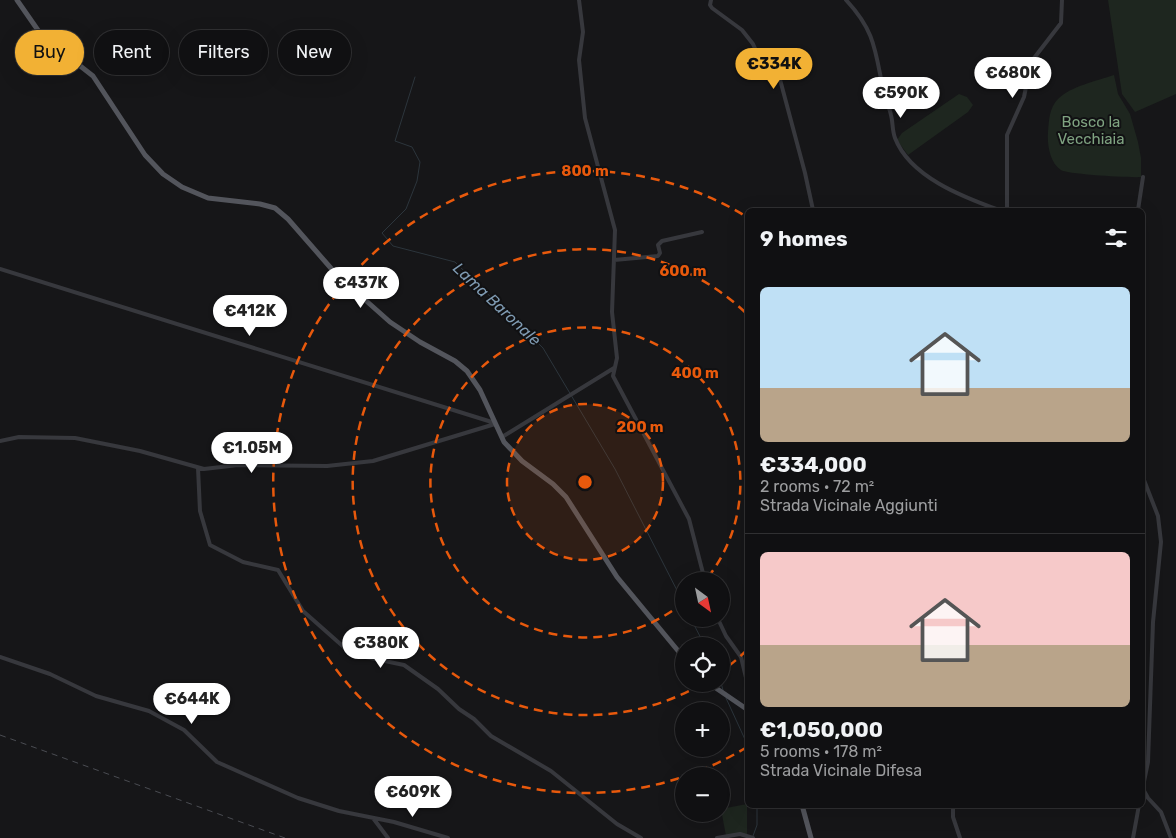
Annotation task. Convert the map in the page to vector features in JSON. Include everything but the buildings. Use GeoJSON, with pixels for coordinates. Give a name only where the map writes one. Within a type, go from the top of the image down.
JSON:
{"type":"FeatureCollection","features":[{"type":"Feature","properties":{"kind":"main road"},"geometry":{"type":"LineString","coordinates":[[17,0],[39,33],[93,76],[145,155],[160,172],[182,187],[208,198],[264,205],[278,210],[336,274],[390,322],[420,342],[455,361],[466,371],[477,384],[495,424],[513,453],[566,497],[617,577],[675,647]]}},
{"type":"Feature","properties":{"kind":"main road"},"geometry":{"type":"LineString","coordinates":[[721,692],[745,708]]}},
{"type":"Feature","properties":{"kind":"main road"},"geometry":{"type":"LineString","coordinates":[[803,808],[811,838]]}},
{"type":"Feature","properties":{"kind":"street"},"geometry":{"type":"LineString","coordinates":[[578,0],[583,28],[579,60],[588,133],[615,224],[612,312],[617,358],[614,368],[614,379],[689,519],[703,572]]}},
{"type":"Feature","properties":{"kind":"street"},"geometry":{"type":"LineString","coordinates":[[711,0],[710,5],[712,8],[742,30],[753,44],[757,53],[778,72],[805,173],[812,208]]}},
{"type":"Feature","properties":{"kind":"street"},"geometry":{"type":"LineString","coordinates":[[846,0],[870,31],[872,44],[878,58],[883,90],[894,135],[898,144],[912,162],[935,180],[971,199],[994,208]]}},
{"type":"Feature","properties":{"kind":"street"},"geometry":{"type":"LineString","coordinates":[[1007,208],[1008,134],[1024,98],[1031,62],[1061,23],[1062,0]]}},
{"type":"Feature","properties":{"kind":"street"},"geometry":{"type":"LineString","coordinates":[[1138,208],[1143,177]]}},
{"type":"Feature","properties":{"kind":"street"},"geometry":{"type":"LineString","coordinates":[[614,260],[659,256],[658,245],[662,241],[702,232]]}},
{"type":"Feature","properties":{"kind":"street"},"geometry":{"type":"LineString","coordinates":[[0,269],[495,424]]}},
{"type":"Feature","properties":{"kind":"street"},"geometry":{"type":"LineString","coordinates":[[502,437],[614,368]]}},
{"type":"Feature","properties":{"kind":"street"},"geometry":{"type":"LineString","coordinates":[[0,442],[20,436],[75,438],[208,469],[238,465],[327,466],[369,462],[495,424]]}},
{"type":"Feature","properties":{"kind":"street"},"geometry":{"type":"LineString","coordinates":[[198,468],[200,511],[210,545],[243,562],[278,570],[303,611],[346,650],[356,655],[404,665],[438,689],[491,736],[551,771],[617,824],[641,838]]}},
{"type":"Feature","properties":{"kind":"street"},"geometry":{"type":"LineString","coordinates":[[1145,483],[1158,516],[1161,542],[1153,622],[1148,762],[1145,779]]}},
{"type":"Feature","properties":{"kind":"street"},"geometry":{"type":"LineString","coordinates":[[722,628],[741,657],[745,674]]}},
{"type":"Feature","properties":{"kind":"street"},"geometry":{"type":"LineString","coordinates":[[0,657],[50,674],[96,696],[149,712],[184,730],[217,762],[298,798],[394,822],[448,838]]}},
{"type":"Feature","properties":{"kind":"street"},"geometry":{"type":"LineString","coordinates":[[1145,794],[1161,812],[1171,838]]}},
{"type":"Feature","properties":{"kind":"street"},"geometry":{"type":"LineString","coordinates":[[953,808],[953,817],[960,838]]}},
{"type":"Feature","properties":{"kind":"street"},"geometry":{"type":"LineString","coordinates":[[1133,838],[1138,808]]}},
{"type":"Feature","properties":{"kind":"street"},"geometry":{"type":"LineString","coordinates":[[373,818],[388,838]]}},
{"type":"Feature","properties":{"kind":"street"},"geometry":{"type":"LineString","coordinates":[[717,838],[740,834],[753,838]]}},
{"type":"Feature","properties":{"kind":"green space","name":"Bosco la Vecchiaia"},"geometry":{"type":"Polygon","coordinates":[[[1108,0],[1176,0],[1176,94],[1135,112],[1122,94],[1108,0]]]}},
{"type":"Feature","properties":{"kind":"green space","name":"Bosco la Vecchiaia"},"geometry":{"type":"Polygon","coordinates":[[[1114,75],[1118,94],[1130,114],[1138,142],[1141,158],[1141,177],[1086,174],[1061,170],[1054,163],[1048,142],[1049,119],[1053,106],[1063,94],[1084,84],[1114,75]]]}},
{"type":"Feature","properties":{"kind":"green space"},"geometry":{"type":"Polygon","coordinates":[[[959,94],[967,97],[973,105],[968,112],[908,155],[897,140],[902,133],[959,94]]]}},
{"type":"Feature","properties":{"kind":"green space"},"geometry":{"type":"Polygon","coordinates":[[[745,804],[745,808],[747,808],[747,836],[726,836],[723,822],[730,822],[730,807],[745,804]]]}},
{"type":"Feature","properties":{"kind":"waterway","name":"Lama Baronale"},"geometry":{"type":"LineString","coordinates":[[415,77],[395,141],[412,147],[420,162],[417,181],[406,209],[382,233],[393,246],[455,262],[543,348],[615,469],[675,586]]}},
{"type":"Feature","properties":{"kind":"waterway","name":"Lama Baronale"},"geometry":{"type":"LineString","coordinates":[[696,628],[700,637]]}},
{"type":"Feature","properties":{"kind":"waterway","name":"Lama Baronale"},"geometry":{"type":"LineString","coordinates":[[726,698],[745,739]]}},
{"type":"Feature","properties":{"kind":"waterway","name":"Lama Baronale"},"geometry":{"type":"LineString","coordinates":[[753,836],[757,825],[757,808]]}},
{"type":"Feature","properties":{"kind":"railway"},"geometry":{"type":"LineString","coordinates":[[0,735],[285,838]]}}]}
